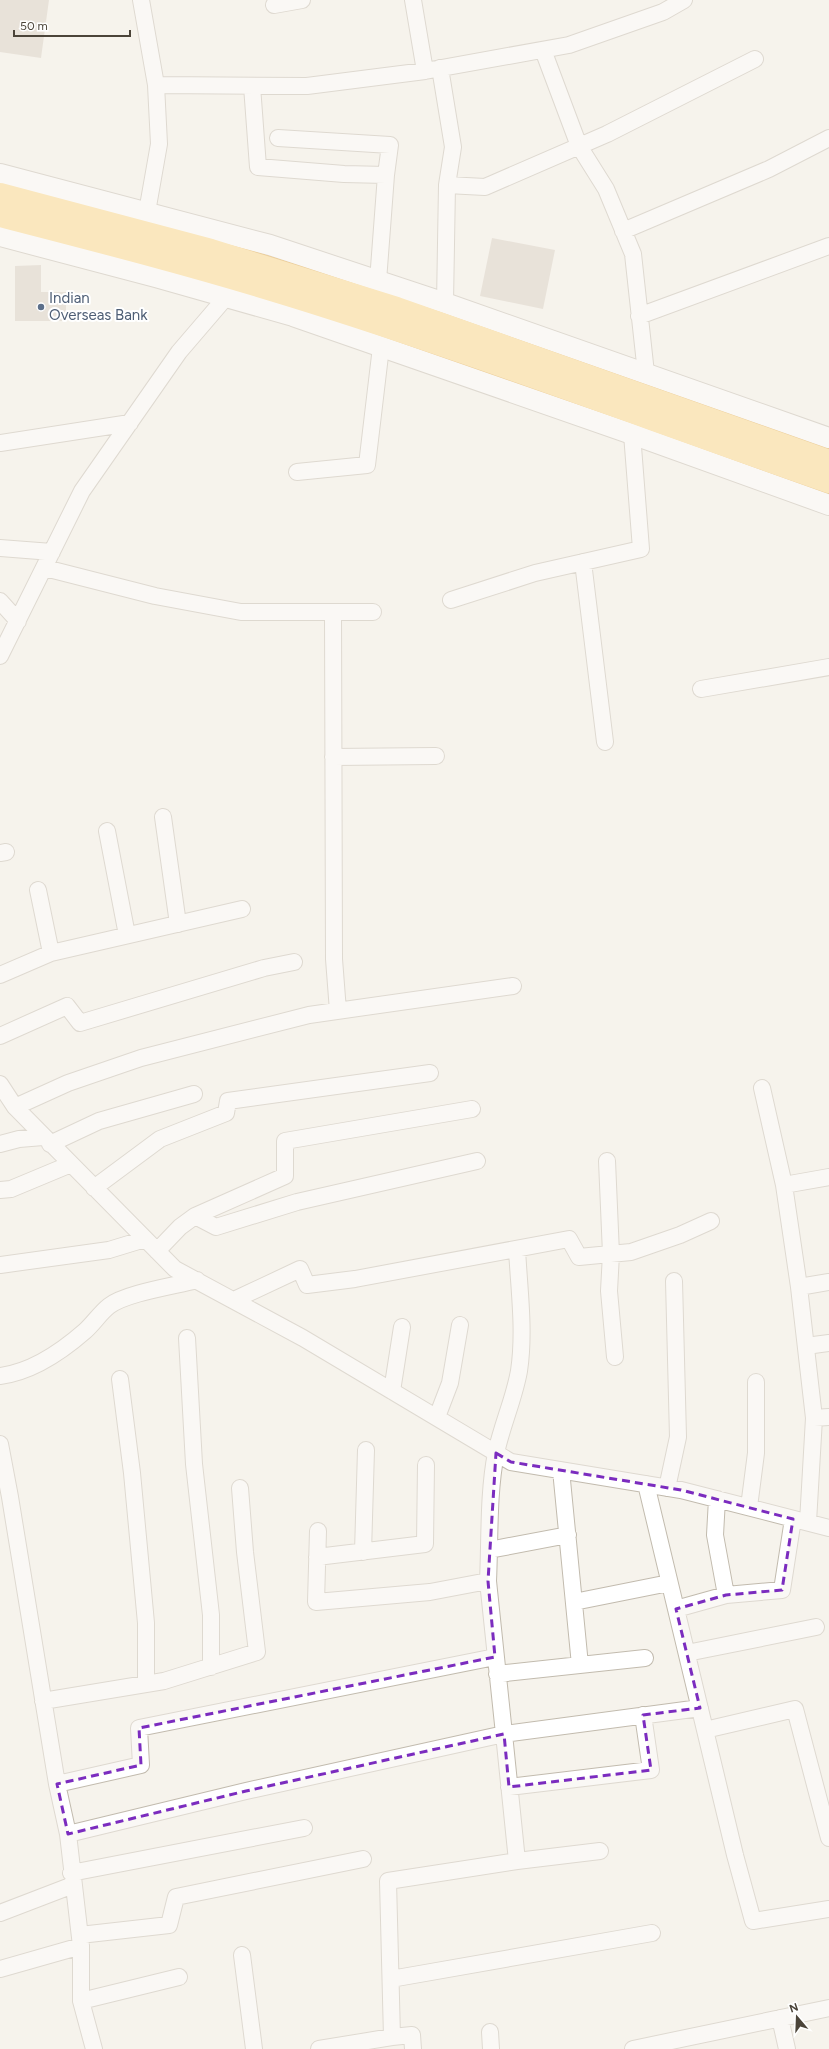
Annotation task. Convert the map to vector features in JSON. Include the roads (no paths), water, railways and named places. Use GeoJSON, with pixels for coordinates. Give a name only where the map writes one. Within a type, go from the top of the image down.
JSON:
{"type":"FeatureCollection","features":[{"type":"Feature","properties":{"kind":"highway"},"geometry":{"type":"LineString","coordinates":[[0,194],[211,250],[397,308],[829,461]]}},
{"type":"Feature","properties":{"kind":"highway"},"geometry":{"type":"LineString","coordinates":[[0,216],[194,267],[293,296],[453,350],[829,482]]}},
{"type":"Feature","properties":{"kind":"street"},"geometry":{"type":"LineString","coordinates":[[141,0],[156,85],[159,144],[147,212]]}},
{"type":"Feature","properties":{"kind":"street"},"geometry":{"type":"LineString","coordinates":[[274,5],[302,0]]}},
{"type":"Feature","properties":{"kind":"street"},"geometry":{"type":"LineString","coordinates":[[413,0],[453,147],[447,185],[445,303]]}},
{"type":"Feature","properties":{"kind":"street"},"geometry":{"type":"LineString","coordinates":[[156,85],[307,86],[432,70],[569,45],[663,12],[684,0]]}},
{"type":"Feature","properties":{"kind":"street"},"geometry":{"type":"LineString","coordinates":[[543,50],[579,146],[606,189],[633,254],[646,373]]}},
{"type":"Feature","properties":{"kind":"street"},"geometry":{"type":"LineString","coordinates":[[447,185],[485,186],[607,134],[755,59]]}},
{"type":"Feature","properties":{"kind":"street"},"geometry":{"type":"LineString","coordinates":[[252,86],[258,167],[344,174],[386,175]]}},
{"type":"Feature","properties":{"kind":"street"},"geometry":{"type":"LineString","coordinates":[[278,138],[390,145],[386,175],[378,281]]}},
{"type":"Feature","properties":{"kind":"street"},"geometry":{"type":"LineString","coordinates":[[623,231],[769,169],[829,138]]}},
{"type":"Feature","properties":{"kind":"street"},"geometry":{"type":"LineString","coordinates":[[0,174],[270,245],[445,303],[829,438]]}},
{"type":"Feature","properties":{"kind":"street"},"geometry":{"type":"LineString","coordinates":[[0,236],[227,296],[293,316],[632,434],[829,505]]}},
{"type":"Feature","properties":{"kind":"street"},"geometry":{"type":"LineString","coordinates":[[639,316],[829,246]]}},
{"type":"Feature","properties":{"kind":"street"},"geometry":{"type":"LineString","coordinates":[[0,656],[82,491],[179,352],[227,296]]}},
{"type":"Feature","properties":{"kind":"street"},"geometry":{"type":"LineString","coordinates":[[297,472],[367,465],[381,347]]}},
{"type":"Feature","properties":{"kind":"street"},"geometry":{"type":"LineString","coordinates":[[0,443],[130,423]]}},
{"type":"Feature","properties":{"kind":"street"},"geometry":{"type":"LineString","coordinates":[[451,600],[535,573],[641,549],[632,434]]}},
{"type":"Feature","properties":{"kind":"street"},"geometry":{"type":"LineString","coordinates":[[0,548],[52,552]]}},
{"type":"Feature","properties":{"kind":"street"},"geometry":{"type":"LineString","coordinates":[[583,562],[605,742]]}},
{"type":"Feature","properties":{"kind":"street"},"geometry":{"type":"LineString","coordinates":[[44,568],[155,596],[241,612],[373,612]]}},
{"type":"Feature","properties":{"kind":"street"},"geometry":{"type":"LineString","coordinates":[[0,601],[18,621]]}},
{"type":"Feature","properties":{"kind":"street"},"geometry":{"type":"LineString","coordinates":[[333,612],[334,959],[338,1011]]}},
{"type":"Feature","properties":{"kind":"street"},"geometry":{"type":"LineString","coordinates":[[701,689],[829,667]]}},
{"type":"Feature","properties":{"kind":"street"},"geometry":{"type":"LineString","coordinates":[[333,757],[436,756]]}},
{"type":"Feature","properties":{"kind":"street"},"geometry":{"type":"LineString","coordinates":[[163,817],[178,924]]}},
{"type":"Feature","properties":{"kind":"street"},"geometry":{"type":"LineString","coordinates":[[107,831],[127,935]]}},
{"type":"Feature","properties":{"kind":"street"},"geometry":{"type":"LineString","coordinates":[[38,890],[50,953]]}},
{"type":"Feature","properties":{"kind":"street"},"geometry":{"type":"LineString","coordinates":[[0,975],[50,953],[242,909]]}},
{"type":"Feature","properties":{"kind":"street"},"geometry":{"type":"LineString","coordinates":[[0,1036],[66,1006],[80,1023],[264,968],[294,962]]}},
{"type":"Feature","properties":{"kind":"street"},"geometry":{"type":"LineString","coordinates":[[14,1107],[68,1083],[141,1058],[309,1014],[513,986]]}},
{"type":"Feature","properties":{"kind":"street"},"geometry":{"type":"LineString","coordinates":[[94,1188],[160,1139],[226,1113],[228,1102],[430,1073]]}},
{"type":"Feature","properties":{"kind":"street"},"geometry":{"type":"LineString","coordinates":[[0,1084],[14,1107],[175,1269],[303,1338],[511,1462],[667,1488],[717,1499],[829,1528]]}},
{"type":"Feature","properties":{"kind":"street"},"geometry":{"type":"LineString","coordinates":[[676,1609],[726,1595],[782,1590],[800,1521],[822,1417],[806,1346],[784,1185],[762,1088]]}},
{"type":"Feature","properties":{"kind":"street"},"geometry":{"type":"LineString","coordinates":[[0,1144],[19,1139],[47,1140],[99,1121],[194,1094]]}},
{"type":"Feature","properties":{"kind":"street"},"geometry":{"type":"LineString","coordinates":[[157,1250],[180,1227],[195,1216],[285,1176],[285,1140],[472,1109]]}},
{"type":"Feature","properties":{"kind":"street"},"geometry":{"type":"LineString","coordinates":[[195,1216],[216,1227],[297,1202],[477,1161]]}},
{"type":"Feature","properties":{"kind":"street"},"geometry":{"type":"LineString","coordinates":[[607,1161],[611,1254],[609,1291],[616,1357]]}},
{"type":"Feature","properties":{"kind":"street"},"geometry":{"type":"LineString","coordinates":[[0,1190],[11,1189],[71,1164]]}},
{"type":"Feature","properties":{"kind":"street"},"geometry":{"type":"LineString","coordinates":[[784,1185],[829,1177]]}},
{"type":"Feature","properties":{"kind":"street"},"geometry":{"type":"LineString","coordinates":[[234,1300],[300,1268],[306,1284],[355,1279],[569,1239],[579,1257],[631,1252],[680,1235],[711,1221]]}},
{"type":"Feature","properties":{"kind":"street"},"geometry":{"type":"LineString","coordinates":[[0,1265],[109,1250],[145,1239]]}},
{"type":"Feature","properties":{"kind":"street"},"geometry":{"type":"LineString","coordinates":[[516,1861],[488,1581],[491,1495],[496,1453],[508,1417],[519,1370],[522,1328],[517,1249]]}},
{"type":"Feature","properties":{"kind":"street"},"geometry":{"type":"LineString","coordinates":[[0,1376],[12,1375],[39,1365],[85,1331],[109,1306],[133,1296],[197,1280]]}},
{"type":"Feature","properties":{"kind":"street"},"geometry":{"type":"LineString","coordinates":[[667,1488],[678,1438],[674,1281]]}},
{"type":"Feature","properties":{"kind":"street"},"geometry":{"type":"LineString","coordinates":[[799,1287],[829,1282]]}},
{"type":"Feature","properties":{"kind":"street"},"geometry":{"type":"LineString","coordinates":[[437,1417],[450,1383],[460,1325]]}},
{"type":"Feature","properties":{"kind":"street"},"geometry":{"type":"LineString","coordinates":[[392,1391],[402,1328]]}},
{"type":"Feature","properties":{"kind":"street"},"geometry":{"type":"LineString","coordinates":[[187,1338],[194,1464],[211,1615],[211,1667]]}},
{"type":"Feature","properties":{"kind":"street"},"geometry":{"type":"LineString","coordinates":[[806,1346],[829,1343]]}},
{"type":"Feature","properties":{"kind":"street"},"geometry":{"type":"LineString","coordinates":[[120,1379],[132,1473],[146,1623],[146,1684]]}},
{"type":"Feature","properties":{"kind":"street"},"geometry":{"type":"LineString","coordinates":[[749,1507],[756,1453],[756,1382]]}},
{"type":"Feature","properties":{"kind":"street"},"geometry":{"type":"LineString","coordinates":[[0,1444],[57,1784],[68,1834],[72,1879],[81,1940],[81,2001],[94,2049]]}},
{"type":"Feature","properties":{"kind":"street"},"geometry":{"type":"LineString","coordinates":[[363,1552],[366,1450]]}},
{"type":"Feature","properties":{"kind":"street"},"geometry":{"type":"LineString","coordinates":[[317,1558],[425,1544],[426,1465]]}},
{"type":"Feature","properties":{"kind":"street"},"geometry":{"type":"LineString","coordinates":[[561,1470],[580,1665]]}},
{"type":"Feature","properties":{"kind":"street"},"geometry":{"type":"LineString","coordinates":[[646,1484],[753,1921],[829,1909]]}},
{"type":"Feature","properties":{"kind":"street"},"geometry":{"type":"LineString","coordinates":[[43,1700],[164,1682],[257,1652],[244,1552],[240,1488]]}},
{"type":"Feature","properties":{"kind":"street"},"geometry":{"type":"LineString","coordinates":[[717,1499],[715,1535],[726,1595]]}},
{"type":"Feature","properties":{"kind":"street"},"geometry":{"type":"LineString","coordinates":[[318,1531],[316,1602],[430,1592],[488,1581]]}},
{"type":"Feature","properties":{"kind":"street"},"geometry":{"type":"LineString","coordinates":[[489,1550],[568,1535]]}},
{"type":"Feature","properties":{"kind":"street"},"geometry":{"type":"LineString","coordinates":[[574,1602],[669,1582]]}},
{"type":"Feature","properties":{"kind":"street"},"geometry":{"type":"LineString","coordinates":[[687,1654],[816,1627]]}},
{"type":"Feature","properties":{"kind":"street"},"geometry":{"type":"LineString","coordinates":[[57,1784],[141,1765],[140,1728],[495,1657]]}},
{"type":"Feature","properties":{"kind":"street"},"geometry":{"type":"LineString","coordinates":[[497,1674],[645,1658]]}},
{"type":"Feature","properties":{"kind":"street"},"geometry":{"type":"LineString","coordinates":[[68,1834],[246,1791],[504,1734],[700,1708]]}},
{"type":"Feature","properties":{"kind":"street"},"geometry":{"type":"LineString","coordinates":[[705,1730],[795,1709],[829,1838]]}},
{"type":"Feature","properties":{"kind":"street"},"geometry":{"type":"LineString","coordinates":[[509,1786],[651,1770],[643,1715]]}},
{"type":"Feature","properties":{"kind":"street"},"geometry":{"type":"LineString","coordinates":[[0,1913],[72,1879],[304,1828]]}},
{"type":"Feature","properties":{"kind":"street"},"geometry":{"type":"LineString","coordinates":[[392,2036],[388,1881],[516,1861],[600,1851]]}},
{"type":"Feature","properties":{"kind":"street"},"geometry":{"type":"LineString","coordinates":[[1,1965],[81,1940],[169,1924],[176,1897],[363,1859]]}},
{"type":"Feature","properties":{"kind":"street"},"geometry":{"type":"LineString","coordinates":[[391,1979],[652,1933]]}},
{"type":"Feature","properties":{"kind":"street"},"geometry":{"type":"LineString","coordinates":[[242,1955],[254,2049]]}},
{"type":"Feature","properties":{"kind":"street"},"geometry":{"type":"LineString","coordinates":[[81,2001],[179,1977]]}},
{"type":"Feature","properties":{"kind":"street"},"geometry":{"type":"LineString","coordinates":[[633,2049],[829,2008]]}},
{"type":"Feature","properties":{"kind":"street"},"geometry":{"type":"LineString","coordinates":[[780,2018],[787,2049]]}},
{"type":"Feature","properties":{"kind":"street"},"geometry":{"type":"LineString","coordinates":[[490,2032],[490,2049]]}},
{"type":"Feature","properties":{"kind":"street"},"geometry":{"type":"LineString","coordinates":[[319,2049],[392,2036],[412,2036],[413,2049]]}},
{"type":"Feature","properties":{"kind":"place","name":"Indian Overseas Bank"},"geometry":{"type":"Point","coordinates":[41,307]}}]}
